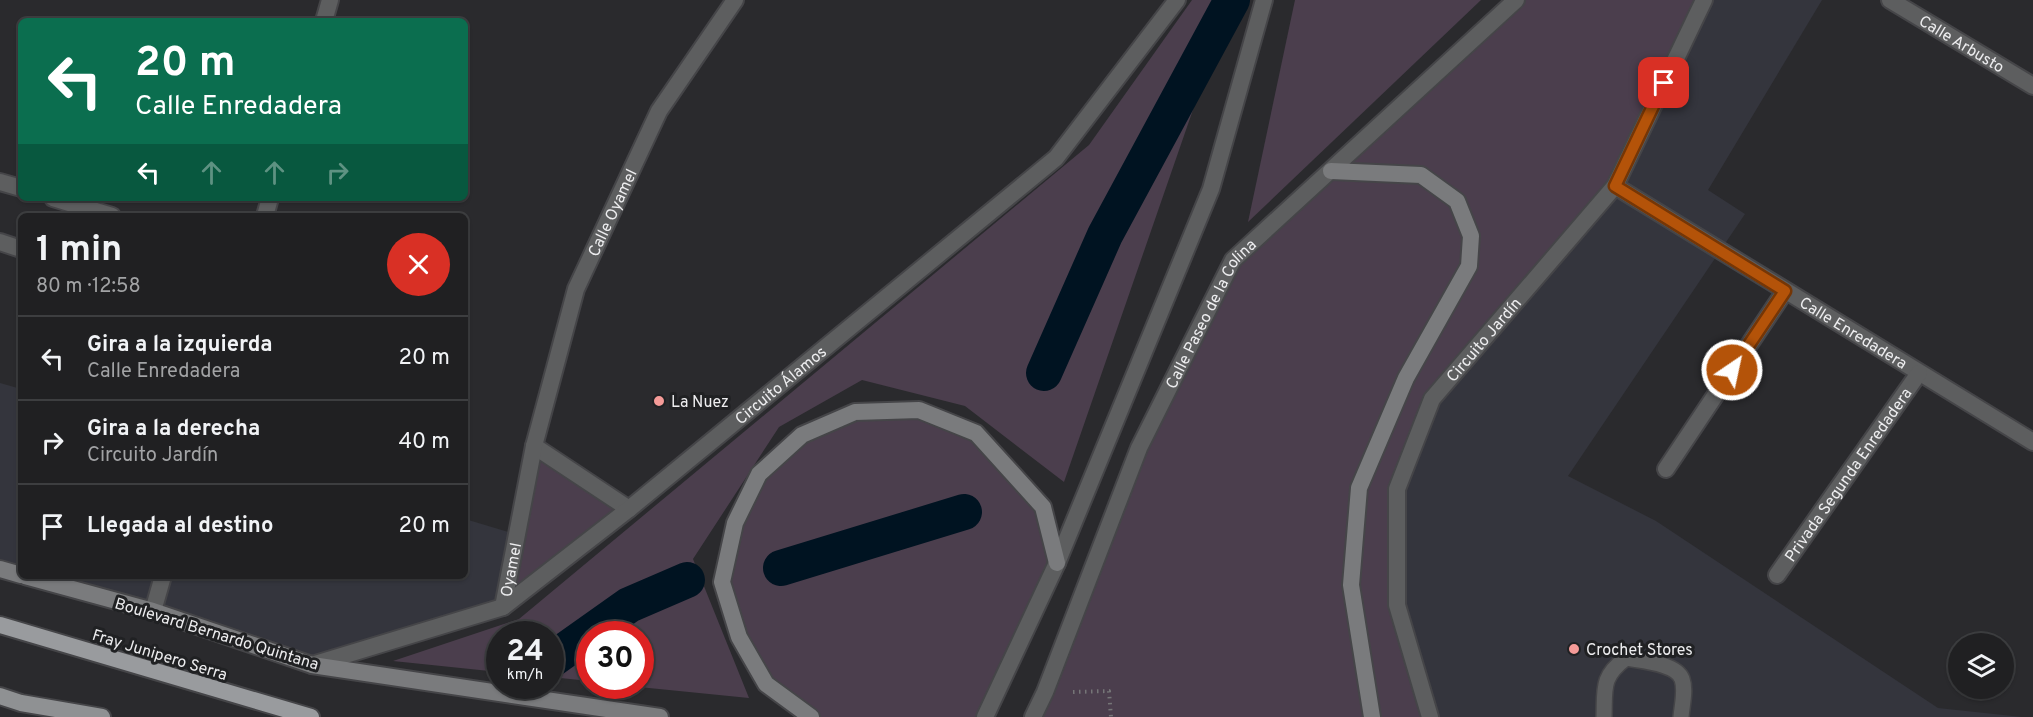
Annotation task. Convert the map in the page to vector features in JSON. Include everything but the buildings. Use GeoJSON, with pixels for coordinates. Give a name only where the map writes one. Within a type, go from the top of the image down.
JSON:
{"type":"FeatureCollection","features":[{"type":"Feature","properties":{"kind":"highway","name":"Fray Junipero Serra"},"geometry":{"type":"LineString","coordinates":[[0,625],[310,717]]}},
{"type":"Feature","properties":{"kind":"main road"},"geometry":{"type":"LineString","coordinates":[[1331,171],[1420,175],[1457,201],[1472,236],[1469,266],[1406,378],[1359,488],[1351,585],[1372,717]]}},
{"type":"Feature","properties":{"kind":"main road"},"geometry":{"type":"LineString","coordinates":[[811,717],[766,684],[739,637],[722,582],[735,523],[759,474],[802,435],[855,412],[919,410],[976,433],[1043,507],[1057,562]]}},
{"type":"Feature","properties":{"kind":"main road","name":"Boulevard Bernardo Quintana"},"geometry":{"type":"LineString","coordinates":[[0,569],[18,574]]}},
{"type":"Feature","properties":{"kind":"main road","name":"Boulevard Bernardo Quintana"},"geometry":{"type":"LineString","coordinates":[[37,579],[153,611],[312,665],[660,717]]}},
{"type":"Feature","properties":{"kind":"main road"},"geometry":{"type":"LineString","coordinates":[[0,696],[21,703],[102,717]]}},
{"type":"Feature","properties":{"kind":"street"},"geometry":{"type":"LineString","coordinates":[[325,18],[330,0]]}},
{"type":"Feature","properties":{"kind":"street","name":"Calle Oyamel"},"geometry":{"type":"LineString","coordinates":[[518,535],[534,446],[576,289],[659,111],[735,0]]}},
{"type":"Feature","properties":{"kind":"street","name":"Circuito Álamos"},"geometry":{"type":"LineString","coordinates":[[312,665],[503,607],[629,509],[1056,158],[1177,0]]}},
{"type":"Feature","properties":{"kind":"street"},"geometry":{"type":"LineString","coordinates":[[985,717],[1057,562],[1210,189],[1264,0]]}},
{"type":"Feature","properties":{"kind":"street","name":"Calle Paseo de la Colina"},"geometry":{"type":"LineString","coordinates":[[1033,717],[1045,692],[1139,448],[1233,260],[1516,0]]}},
{"type":"Feature","properties":{"kind":"street","name":"Circuito Jardín"},"geometry":{"type":"LineString","coordinates":[[1430,717],[1397,605],[1397,489],[1432,399],[1615,186],[1704,0]]}},
{"type":"Feature","properties":{"kind":"street","name":"Calle Arbusto"},"geometry":{"type":"LineString","coordinates":[[1890,0],[2033,86]]}},
{"type":"Feature","properties":{"kind":"street"},"geometry":{"type":"LineString","coordinates":[[0,182],[18,187]]}},
{"type":"Feature","properties":{"kind":"street","name":"Calle Enredadera"},"geometry":{"type":"LineString","coordinates":[[1615,186],[2033,442]]}},
{"type":"Feature","properties":{"kind":"street"},"geometry":{"type":"LineString","coordinates":[[63,201],[102,213]]}},
{"type":"Feature","properties":{"kind":"street"},"geometry":{"type":"LineString","coordinates":[[0,242],[18,248]]}},
{"type":"Feature","properties":{"kind":"street"},"geometry":{"type":"LineString","coordinates":[[1666,469],[1785,291]]}},
{"type":"Feature","properties":{"kind":"street","name":"Privada Segunda Enredadera"},"geometry":{"type":"LineString","coordinates":[[1777,575],[1919,373]]}},
{"type":"Feature","properties":{"kind":"street"},"geometry":{"type":"LineString","coordinates":[[534,446],[629,509]]}},
{"type":"Feature","properties":{"kind":"street","name":"Oyamel"},"geometry":{"type":"LineString","coordinates":[[503,607],[518,535]]}},
{"type":"Feature","properties":{"kind":"street"},"geometry":{"type":"LineString","coordinates":[[153,611],[162,579]]}},
{"type":"Feature","properties":{"kind":"lane"},"geometry":{"type":"LineString","coordinates":[[1604,717],[1606,679],[1614,667],[1626,658],[1672,668],[1682,677],[1684,688],[1682,717]]}},
{"type":"Feature","properties":{"kind":"path"},"geometry":{"type":"LineString","coordinates":[[1045,692],[1109,691],[1111,717]]}},
{"type":"Feature","properties":{"kind":"shaded area"},"geometry":{"type":"Polygon","coordinates":[[[1192,0],[1231,0],[1064,482],[965,406],[862,380],[779,427],[693,559],[749,698],[654,688],[654,621],[576,621],[576,680],[564,678],[564,621],[513,621],[519,619],[1089,145],[1192,0]]]}},
{"type":"Feature","properties":{"kind":"shaded area"},"geometry":{"type":"Polygon","coordinates":[[[1295,0],[1481,0],[1248,222],[1295,0]]]}},
{"type":"Feature","properties":{"kind":"shaded area"},"geometry":{"type":"Polygon","coordinates":[[[1516,0],[1704,0],[1615,186],[1432,398],[1397,489],[1397,605],[1430,717],[1033,717],[1139,448],[1233,260],[1516,0]]]}},
{"type":"Feature","properties":{"kind":"shaded area"},"geometry":{"type":"Polygon","coordinates":[[[1704,0],[1822,0],[1708,190],[1745,214],[1568,476],[1656,521],[1938,708],[2022,717],[1430,717],[1397,605],[1397,489],[1432,399],[1704,0]]]}},
{"type":"Feature","properties":{"kind":"shaded area"},"geometry":{"type":"Polygon","coordinates":[[[0,383],[18,388],[18,574],[0,569],[0,383]]]}},
{"type":"Feature","properties":{"kind":"shaded area"},"geometry":{"type":"Polygon","coordinates":[[[919,410],[976,433],[1043,507],[1057,563],[985,717],[811,717],[766,684],[722,582],[759,474],[802,435],[855,412],[919,410]]]}},
{"type":"Feature","properties":{"kind":"shaded area"},"geometry":{"type":"Polygon","coordinates":[[[534,446],[629,509],[503,607],[534,446]]]}},
{"type":"Feature","properties":{"kind":"shaded area"},"geometry":{"type":"Polygon","coordinates":[[[468,520],[518,535],[503,607],[312,665],[35,579],[468,579],[468,520]]]}},
{"type":"Feature","properties":{"kind":"shaded area"},"geometry":{"type":"Polygon","coordinates":[[[486,630],[486,671],[393,661],[486,630]]]}},
{"type":"Feature","properties":{"kind":"waterway"},"geometry":{"type":"LineString","coordinates":[[1044,373],[1105,235],[1232,0]]}},
{"type":"Feature","properties":{"kind":"waterway"},"geometry":{"type":"LineString","coordinates":[[781,568],[964,512]]}},
{"type":"Feature","properties":{"kind":"waterway"},"geometry":{"type":"LineString","coordinates":[[564,651],[629,605],[687,580]]}},
{"type":"Feature","properties":{"kind":"place","name":"La Nuez"},"geometry":{"type":"Point","coordinates":[659,401]}},
{"type":"Feature","properties":{"kind":"place","name":"Crochet Stores"},"geometry":{"type":"Point","coordinates":[1574,649]}},
{"type":"Feature","properties":{"kind":"route"},"geometry":{"type":"LineString","coordinates":[[1664,83],[1615,186],[1785,291],[1732,370]]}}]}
